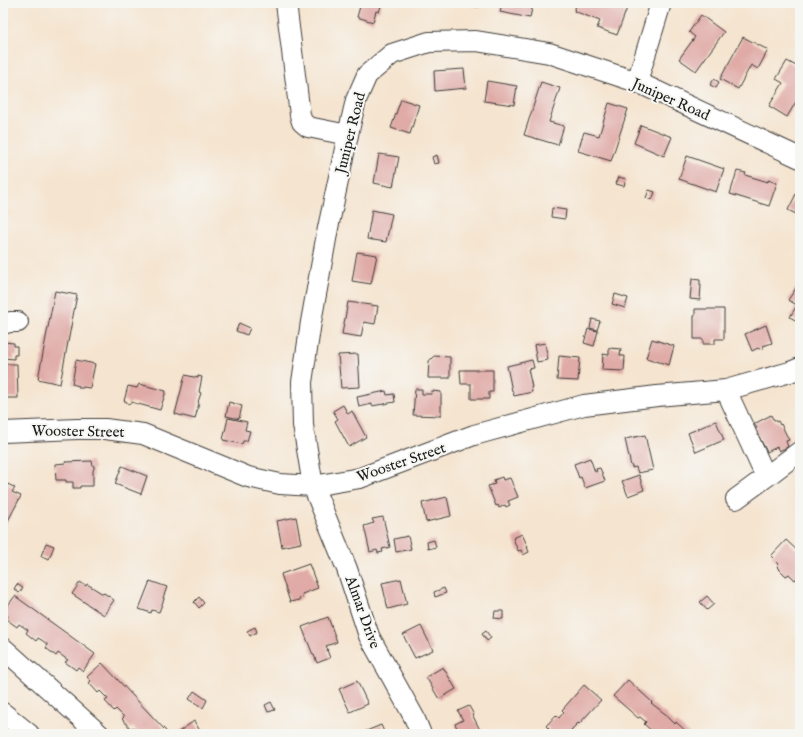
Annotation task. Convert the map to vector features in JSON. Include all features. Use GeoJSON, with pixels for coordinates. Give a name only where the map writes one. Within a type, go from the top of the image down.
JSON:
{"type":"FeatureCollection","features":[{"type":"Feature","properties":{"kind":"street"},"geometry":{"type":"LineString","coordinates":[[286,3],[302,122],[308,127],[348,136]]}},
{"type":"Feature","properties":{"kind":"street"},"geometry":{"type":"LineString","coordinates":[[637,82],[661,3]]}},
{"type":"Feature","properties":{"kind":"street","name":"Juniper Road"},"geometry":{"type":"LineString","coordinates":[[313,486],[303,425],[302,382],[328,228],[356,100],[368,75],[392,54],[429,42],[476,41],[549,52],[637,82],[800,158]]}},
{"type":"Feature","properties":{"kind":"street","name":"Wooster Street"},"geometry":{"type":"LineString","coordinates":[[3,432],[104,429],[143,434],[248,477],[280,484],[313,486],[360,478],[474,435],[584,405],[726,390],[800,368]]}},
{"type":"Feature","properties":{"kind":"street"},"geometry":{"type":"LineString","coordinates":[[726,390],[766,477]]}},
{"type":"Feature","properties":{"kind":"street"},"geometry":{"type":"LineString","coordinates":[[736,499],[799,452]]}},
{"type":"Feature","properties":{"kind":"street","name":"Almar Drive"},"geometry":{"type":"LineString","coordinates":[[313,486],[348,569],[370,636],[414,717],[421,734]]}},
{"type":"Feature","properties":{"kind":"street"},"geometry":{"type":"LineString","coordinates":[[3,648],[99,734]]}},
{"type":"Feature","properties":{"kind":"street"},"geometry":{"type":"LineString","coordinates":[[3,714],[29,734]]}},
{"type":"Feature","properties":{"kind":"building"},"geometry":{"type":"Polygon","coordinates":[[[361,3],[382,3],[379,12],[376,11],[373,22],[357,17],[361,3]]]}},
{"type":"Feature","properties":{"kind":"building"},"geometry":{"type":"Polygon","coordinates":[[[462,3],[480,3],[479,7],[462,3]]]}},
{"type":"Feature","properties":{"kind":"building"},"geometry":{"type":"Polygon","coordinates":[[[502,3],[533,3],[530,18],[500,12],[502,3]]]}},
{"type":"Feature","properties":{"kind":"building"},"geometry":{"type":"Polygon","coordinates":[[[577,3],[613,3],[627,8],[617,35],[597,28],[600,21],[574,11],[577,3]]]}},
{"type":"Feature","properties":{"kind":"building"},"geometry":{"type":"Polygon","coordinates":[[[701,15],[724,32],[696,71],[679,59],[695,37],[689,32],[701,15]]]}},
{"type":"Feature","properties":{"kind":"building"},"geometry":{"type":"Polygon","coordinates":[[[743,37],[768,50],[758,69],[751,65],[738,89],[720,79],[743,37]]]}},
{"type":"Feature","properties":{"kind":"building"},"geometry":{"type":"Polygon","coordinates":[[[787,61],[800,68],[800,95],[787,117],[769,106],[783,83],[776,79],[787,61]]]}},
{"type":"Feature","properties":{"kind":"building"},"geometry":{"type":"Polygon","coordinates":[[[464,69],[466,88],[435,91],[434,71],[464,69]]]}},
{"type":"Feature","properties":{"kind":"building"},"geometry":{"type":"Polygon","coordinates":[[[714,79],[719,82],[716,88],[710,85],[714,79]]]}},
{"type":"Feature","properties":{"kind":"building"},"geometry":{"type":"Polygon","coordinates":[[[487,81],[517,86],[514,105],[484,101],[487,81]]]}},
{"type":"Feature","properties":{"kind":"building"},"geometry":{"type":"Polygon","coordinates":[[[541,82],[560,88],[549,122],[564,126],[558,145],[524,135],[541,82]]]}},
{"type":"Feature","properties":{"kind":"building"},"geometry":{"type":"Polygon","coordinates":[[[401,99],[419,105],[410,134],[391,128],[401,99]]]}},
{"type":"Feature","properties":{"kind":"building"},"geometry":{"type":"Polygon","coordinates":[[[609,103],[628,109],[611,161],[578,151],[584,132],[599,136],[609,103]]]}},
{"type":"Feature","properties":{"kind":"building"},"geometry":{"type":"Polygon","coordinates":[[[641,125],[672,137],[664,156],[634,143],[641,125]]]}},
{"type":"Feature","properties":{"kind":"building"},"geometry":{"type":"Polygon","coordinates":[[[379,154],[399,157],[393,187],[374,183],[379,154]]]}},
{"type":"Feature","properties":{"kind":"building"},"geometry":{"type":"Polygon","coordinates":[[[437,155],[439,163],[434,164],[432,157],[437,155]]]}},
{"type":"Feature","properties":{"kind":"building"},"geometry":{"type":"Polygon","coordinates":[[[687,156],[724,169],[716,192],[679,179],[687,156]]]}},
{"type":"Feature","properties":{"kind":"building"},"geometry":{"type":"Polygon","coordinates":[[[737,171],[768,182],[768,180],[777,183],[769,206],[730,194],[737,171]]]}},
{"type":"Feature","properties":{"kind":"building"},"geometry":{"type":"Polygon","coordinates":[[[619,177],[626,179],[624,186],[616,184],[619,177]]]}},
{"type":"Feature","properties":{"kind":"building"},"geometry":{"type":"Polygon","coordinates":[[[649,190],[655,192],[652,200],[646,198],[649,190]]]}},
{"type":"Feature","properties":{"kind":"building"},"geometry":{"type":"Polygon","coordinates":[[[796,194],[800,196],[800,216],[788,210],[796,194]]]}},
{"type":"Feature","properties":{"kind":"building"},"geometry":{"type":"Polygon","coordinates":[[[552,208],[566,210],[565,219],[551,217],[552,208]]]}},
{"type":"Feature","properties":{"kind":"building"},"geometry":{"type":"Polygon","coordinates":[[[372,210],[392,214],[386,242],[367,239],[372,210]]]}},
{"type":"Feature","properties":{"kind":"building"},"geometry":{"type":"Polygon","coordinates":[[[357,252],[377,255],[371,284],[352,281],[357,252]]]}},
{"type":"Feature","properties":{"kind":"building"},"geometry":{"type":"Polygon","coordinates":[[[692,279],[700,280],[700,300],[690,299],[692,279]]]}},
{"type":"Feature","properties":{"kind":"building"},"geometry":{"type":"Polygon","coordinates":[[[800,282],[800,323],[790,317],[797,305],[788,300],[800,282]]]}},
{"type":"Feature","properties":{"kind":"building"},"geometry":{"type":"Polygon","coordinates":[[[55,291],[77,295],[60,384],[38,379],[55,291]]]}},
{"type":"Feature","properties":{"kind":"building"},"geometry":{"type":"Polygon","coordinates":[[[615,294],[628,298],[625,308],[612,304],[615,294]]]}},
{"type":"Feature","properties":{"kind":"building"},"geometry":{"type":"Polygon","coordinates":[[[348,302],[378,306],[375,324],[364,322],[361,337],[342,334],[348,302]]]}},
{"type":"Feature","properties":{"kind":"building"},"geometry":{"type":"Polygon","coordinates":[[[695,309],[724,309],[724,339],[715,339],[715,344],[703,344],[703,339],[694,339],[695,309]]]}},
{"type":"Feature","properties":{"kind":"building"},"geometry":{"type":"Polygon","coordinates":[[[592,319],[600,321],[597,330],[590,328],[592,319]]]}},
{"type":"Feature","properties":{"kind":"building"},"geometry":{"type":"Polygon","coordinates":[[[239,323],[250,328],[247,335],[236,331],[239,323]]]}},
{"type":"Feature","properties":{"kind":"building"},"geometry":{"type":"Polygon","coordinates":[[[766,325],[772,343],[763,346],[763,348],[758,348],[752,351],[745,334],[766,325]]]}},
{"type":"Feature","properties":{"kind":"building"},"geometry":{"type":"Polygon","coordinates":[[[588,329],[598,331],[594,346],[584,343],[588,329]]]}},
{"type":"Feature","properties":{"kind":"building"},"geometry":{"type":"Polygon","coordinates":[[[652,339],[674,346],[669,365],[646,358],[652,339]]]}},
{"type":"Feature","properties":{"kind":"building"},"geometry":{"type":"Polygon","coordinates":[[[3,342],[14,343],[14,346],[17,346],[17,355],[14,355],[14,359],[3,358],[3,342]]]}},
{"type":"Feature","properties":{"kind":"building"},"geometry":{"type":"Polygon","coordinates":[[[545,343],[548,360],[537,362],[534,345],[545,343]]]}},
{"type":"Feature","properties":{"kind":"building"},"geometry":{"type":"Polygon","coordinates":[[[609,348],[621,349],[620,356],[625,356],[624,371],[602,370],[603,354],[609,355],[609,348]]]}},
{"type":"Feature","properties":{"kind":"building"},"geometry":{"type":"Polygon","coordinates":[[[358,354],[360,387],[341,388],[338,355],[358,354]]]}},
{"type":"Feature","properties":{"kind":"building"},"geometry":{"type":"Polygon","coordinates":[[[434,356],[450,357],[450,378],[428,378],[429,361],[434,356]]]}},
{"type":"Feature","properties":{"kind":"building"},"geometry":{"type":"Polygon","coordinates":[[[559,356],[580,358],[578,381],[557,380],[559,356]]]}},
{"type":"Feature","properties":{"kind":"building"},"geometry":{"type":"Polygon","coordinates":[[[76,360],[95,364],[90,388],[79,388],[79,386],[72,384],[76,360]]]}},
{"type":"Feature","properties":{"kind":"building"},"geometry":{"type":"Polygon","coordinates":[[[532,360],[534,368],[528,369],[532,392],[514,396],[507,366],[532,360]]]}},
{"type":"Feature","properties":{"kind":"building"},"geometry":{"type":"Polygon","coordinates":[[[3,364],[17,364],[18,398],[3,398],[3,364]]]}},
{"type":"Feature","properties":{"kind":"building"},"geometry":{"type":"Polygon","coordinates":[[[460,370],[493,370],[493,392],[489,392],[489,399],[471,399],[471,384],[461,384],[460,370]]]}},
{"type":"Feature","properties":{"kind":"building"},"geometry":{"type":"Polygon","coordinates":[[[185,375],[198,378],[198,376],[202,377],[199,392],[201,393],[195,419],[175,414],[185,375]]]}},
{"type":"Feature","properties":{"kind":"building"},"geometry":{"type":"Polygon","coordinates":[[[139,384],[166,391],[160,410],[131,402],[130,404],[124,401],[128,386],[137,388],[139,384]]]}},
{"type":"Feature","properties":{"kind":"building"},"geometry":{"type":"Polygon","coordinates":[[[415,389],[422,389],[422,394],[431,394],[432,391],[441,392],[441,416],[413,415],[415,389]]]}},
{"type":"Feature","properties":{"kind":"building"},"geometry":{"type":"Polygon","coordinates":[[[386,391],[387,395],[394,394],[395,402],[359,407],[357,397],[386,391]]]}},
{"type":"Feature","properties":{"kind":"building"},"geometry":{"type":"Polygon","coordinates":[[[229,402],[242,406],[239,419],[226,416],[229,402]]]}},
{"type":"Feature","properties":{"kind":"building"},"geometry":{"type":"Polygon","coordinates":[[[343,405],[348,414],[352,411],[366,437],[349,447],[335,421],[338,419],[333,411],[343,405]]]}},
{"type":"Feature","properties":{"kind":"building"},"geometry":{"type":"Polygon","coordinates":[[[771,415],[776,422],[778,421],[780,425],[781,424],[789,440],[786,441],[788,447],[779,451],[777,447],[767,452],[754,424],[771,415]]]}},
{"type":"Feature","properties":{"kind":"building"},"geometry":{"type":"Polygon","coordinates":[[[228,418],[247,422],[245,430],[250,431],[247,441],[243,441],[242,444],[223,440],[228,418]]]}},
{"type":"Feature","properties":{"kind":"building"},"geometry":{"type":"Polygon","coordinates":[[[716,421],[724,440],[696,452],[688,433],[716,421]]]}},
{"type":"Feature","properties":{"kind":"building"},"geometry":{"type":"Polygon","coordinates":[[[645,435],[653,470],[638,473],[636,467],[632,468],[631,466],[625,439],[645,435]]]}},
{"type":"Feature","properties":{"kind":"building"},"geometry":{"type":"Polygon","coordinates":[[[590,458],[595,472],[597,471],[596,469],[600,468],[605,481],[585,488],[581,477],[579,478],[574,464],[590,458]]]}},
{"type":"Feature","properties":{"kind":"building"},"geometry":{"type":"Polygon","coordinates":[[[92,461],[94,466],[93,486],[80,486],[80,488],[73,488],[73,482],[56,480],[55,464],[92,461]]]}},
{"type":"Feature","properties":{"kind":"building"},"geometry":{"type":"Polygon","coordinates":[[[122,466],[147,476],[141,494],[115,484],[122,466]]]}},
{"type":"Feature","properties":{"kind":"building"},"geometry":{"type":"Polygon","coordinates":[[[639,475],[644,490],[628,496],[622,481],[639,475]]]}},
{"type":"Feature","properties":{"kind":"building"},"geometry":{"type":"Polygon","coordinates":[[[502,477],[503,480],[510,478],[518,497],[508,501],[510,505],[506,507],[505,505],[499,508],[498,505],[496,506],[488,486],[495,484],[494,480],[502,477]]]}},
{"type":"Feature","properties":{"kind":"building"},"geometry":{"type":"Polygon","coordinates":[[[8,484],[15,488],[12,492],[21,496],[3,530],[3,491],[8,484]]]}},
{"type":"Feature","properties":{"kind":"building"},"geometry":{"type":"Polygon","coordinates":[[[447,497],[451,516],[426,522],[422,503],[447,497]]]}},
{"type":"Feature","properties":{"kind":"building"},"geometry":{"type":"Polygon","coordinates":[[[296,517],[301,543],[282,547],[277,521],[296,517]]]}},
{"type":"Feature","properties":{"kind":"building"},"geometry":{"type":"Polygon","coordinates":[[[383,517],[390,547],[382,549],[383,552],[378,553],[377,550],[370,552],[364,526],[374,523],[372,519],[383,517]]]}},
{"type":"Feature","properties":{"kind":"building"},"geometry":{"type":"Polygon","coordinates":[[[522,534],[529,552],[523,555],[521,550],[518,551],[513,538],[522,534]]]}},
{"type":"Feature","properties":{"kind":"building"},"geometry":{"type":"Polygon","coordinates":[[[408,536],[411,549],[396,552],[394,539],[408,536]]]}},
{"type":"Feature","properties":{"kind":"building"},"geometry":{"type":"Polygon","coordinates":[[[434,540],[436,547],[428,549],[427,542],[434,540]]]}},
{"type":"Feature","properties":{"kind":"building"},"geometry":{"type":"Polygon","coordinates":[[[786,540],[800,553],[800,575],[795,580],[789,574],[786,576],[777,567],[779,564],[771,556],[786,540]]]}},
{"type":"Feature","properties":{"kind":"building"},"geometry":{"type":"Polygon","coordinates":[[[46,543],[54,546],[49,559],[41,556],[46,543]]]}},
{"type":"Feature","properties":{"kind":"building"},"geometry":{"type":"Polygon","coordinates":[[[309,564],[318,588],[302,594],[303,597],[299,600],[290,602],[281,574],[309,564]]]}},
{"type":"Feature","properties":{"kind":"building"},"geometry":{"type":"Polygon","coordinates":[[[401,579],[407,604],[388,609],[382,583],[401,579]]]}},
{"type":"Feature","properties":{"kind":"building"},"geometry":{"type":"Polygon","coordinates":[[[150,581],[167,587],[159,612],[152,610],[151,613],[139,609],[150,581]]]}},
{"type":"Feature","properties":{"kind":"building"},"geometry":{"type":"Polygon","coordinates":[[[80,582],[86,586],[87,584],[103,594],[104,593],[114,600],[104,615],[72,594],[80,582]]]}},
{"type":"Feature","properties":{"kind":"building"},"geometry":{"type":"Polygon","coordinates":[[[17,584],[23,588],[19,593],[14,589],[17,584]]]}},
{"type":"Feature","properties":{"kind":"building"},"geometry":{"type":"Polygon","coordinates":[[[444,588],[446,593],[435,597],[434,592],[444,588]]]}},
{"type":"Feature","properties":{"kind":"building"},"geometry":{"type":"Polygon","coordinates":[[[15,596],[95,654],[83,671],[78,667],[76,670],[65,662],[68,660],[58,653],[56,656],[46,648],[48,645],[43,641],[38,638],[36,641],[26,633],[28,630],[19,624],[17,627],[6,619],[8,616],[3,612],[15,596]]]}},
{"type":"Feature","properties":{"kind":"building"},"geometry":{"type":"Polygon","coordinates":[[[707,596],[714,604],[707,610],[700,602],[707,596]]]}},
{"type":"Feature","properties":{"kind":"building"},"geometry":{"type":"Polygon","coordinates":[[[199,597],[204,603],[199,608],[194,602],[199,597]]]}},
{"type":"Feature","properties":{"kind":"building"},"geometry":{"type":"Polygon","coordinates":[[[495,611],[503,611],[503,619],[494,618],[495,611]]]}},
{"type":"Feature","properties":{"kind":"building"},"geometry":{"type":"Polygon","coordinates":[[[328,617],[337,642],[326,646],[330,658],[317,663],[302,627],[328,617]]]}},
{"type":"Feature","properties":{"kind":"building"},"geometry":{"type":"Polygon","coordinates":[[[421,626],[433,650],[415,658],[403,635],[421,626]]]}},
{"type":"Feature","properties":{"kind":"building"},"geometry":{"type":"Polygon","coordinates":[[[255,627],[257,632],[250,636],[247,631],[255,627]]]}},
{"type":"Feature","properties":{"kind":"building"},"geometry":{"type":"Polygon","coordinates":[[[486,631],[491,638],[487,641],[482,634],[486,631]]]}},
{"type":"Feature","properties":{"kind":"building"},"geometry":{"type":"Polygon","coordinates":[[[102,663],[169,734],[140,734],[133,727],[131,729],[122,719],[124,717],[116,709],[114,711],[105,701],[108,699],[100,691],[98,693],[89,683],[91,681],[87,677],[102,663]]]}},
{"type":"Feature","properties":{"kind":"building"},"geometry":{"type":"Polygon","coordinates":[[[443,667],[456,689],[439,699],[426,677],[443,667]]]}},
{"type":"Feature","properties":{"kind":"building"},"geometry":{"type":"Polygon","coordinates":[[[628,680],[652,702],[651,703],[689,734],[660,734],[657,732],[655,734],[644,724],[646,722],[640,717],[638,718],[613,696],[628,680]]]}},
{"type":"Feature","properties":{"kind":"building"},"geometry":{"type":"Polygon","coordinates":[[[357,681],[368,704],[350,712],[339,689],[357,681]]]}},
{"type":"Feature","properties":{"kind":"building"},"geometry":{"type":"Polygon","coordinates":[[[584,685],[601,700],[579,724],[578,723],[571,730],[572,732],[569,734],[544,734],[549,729],[546,726],[556,715],[559,718],[564,712],[562,710],[584,685]]]}},
{"type":"Feature","properties":{"kind":"building"},"geometry":{"type":"Polygon","coordinates":[[[194,691],[207,700],[203,708],[189,699],[194,691]]]}},
{"type":"Feature","properties":{"kind":"building"},"geometry":{"type":"Polygon","coordinates":[[[271,702],[275,710],[268,712],[265,705],[271,702]]]}},
{"type":"Feature","properties":{"kind":"building"},"geometry":{"type":"Polygon","coordinates":[[[469,706],[482,734],[460,734],[455,724],[463,720],[458,711],[469,706]]]}},
{"type":"Feature","properties":{"kind":"building"},"geometry":{"type":"Polygon","coordinates":[[[194,721],[202,734],[177,734],[177,733],[194,721]]]}},
{"type":"Feature","properties":{"kind":"building"},"geometry":{"type":"Polygon","coordinates":[[[381,725],[385,734],[360,734],[364,732],[381,725]]]}}]}
